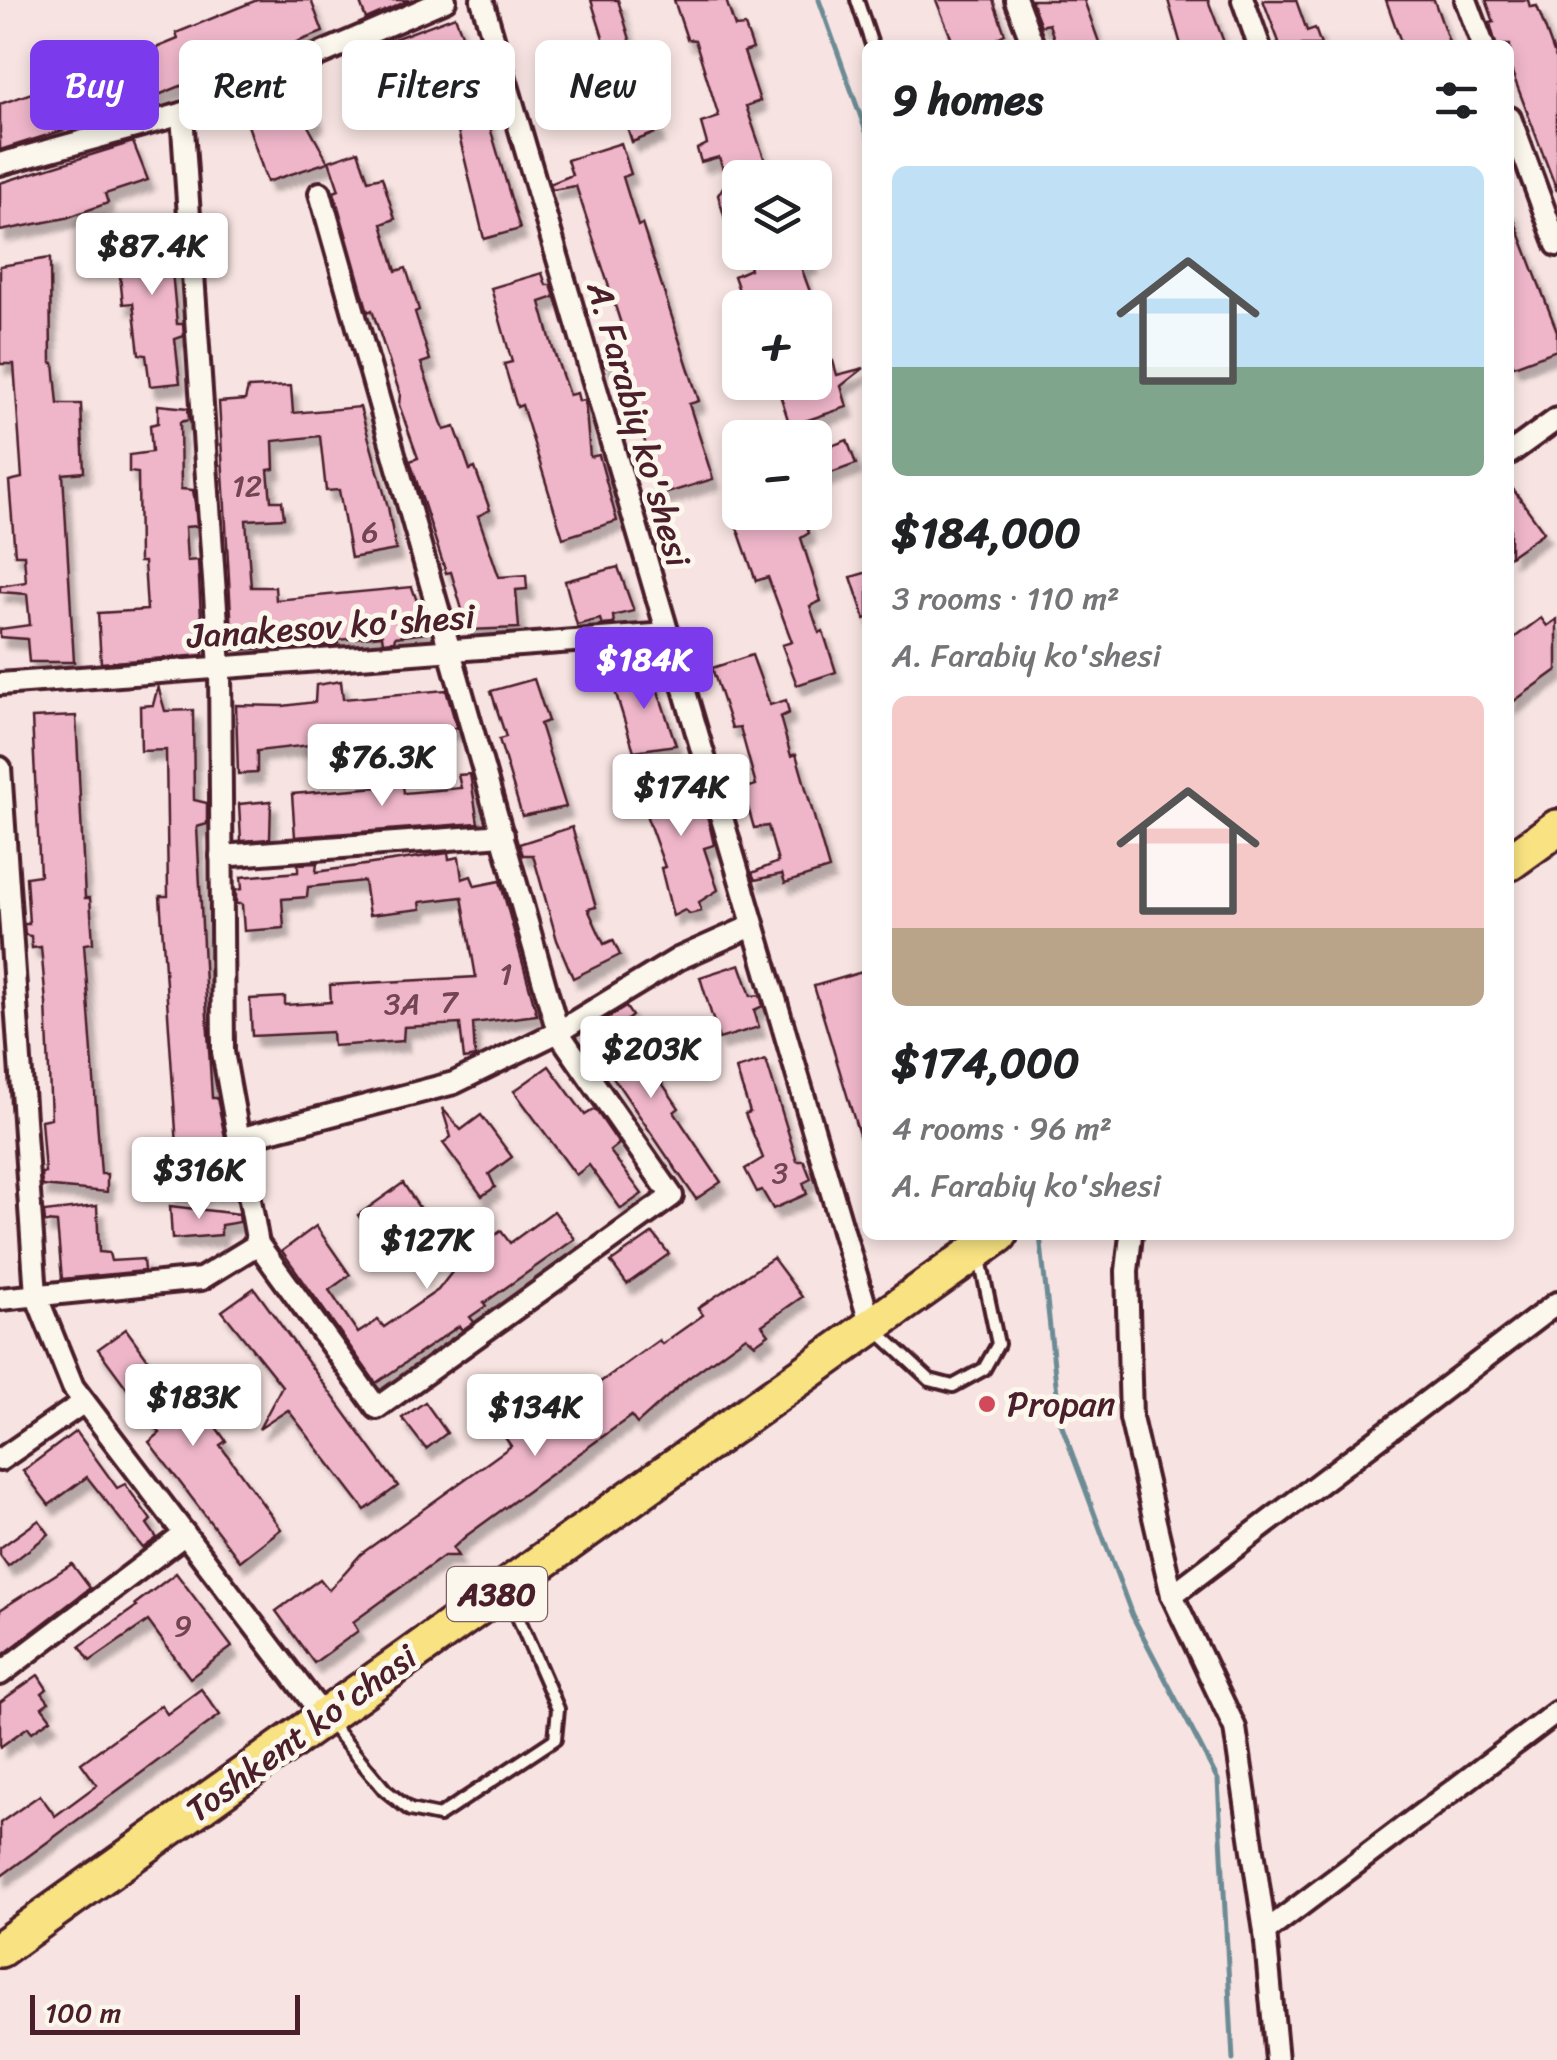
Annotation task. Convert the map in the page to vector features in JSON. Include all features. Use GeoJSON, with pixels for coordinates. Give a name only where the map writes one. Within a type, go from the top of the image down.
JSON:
{"type":"FeatureCollection","features":[{"type":"Feature","properties":{"kind":"highway"},"geometry":{"type":"LineString","coordinates":[[1514,859],[1557,828]]}},
{"type":"Feature","properties":{"kind":"highway","name":"Toshkent ko'chasi"},"geometry":{"type":"LineString","coordinates":[[0,1948],[990,1241]]}},
{"type":"Feature","properties":{"kind":"street"},"geometry":{"type":"LineString","coordinates":[[322,53],[444,0]]}},
{"type":"Feature","properties":{"kind":"street","name":"A. Farabiy ko'shesi"},"geometry":{"type":"LineString","coordinates":[[482,0],[872,1326]]}},
{"type":"Feature","properties":{"kind":"street"},"geometry":{"type":"LineString","coordinates":[[1016,0],[1031,40]]}},
{"type":"Feature","properties":{"kind":"street"},"geometry":{"type":"LineString","coordinates":[[1243,0],[1257,40]]}},
{"type":"Feature","properties":{"kind":"street"},"geometry":{"type":"LineString","coordinates":[[1466,0],[1481,40]]}},
{"type":"Feature","properties":{"kind":"street"},"geometry":{"type":"LineString","coordinates":[[0,164],[179,115]]}},
{"type":"Feature","properties":{"kind":"street"},"geometry":{"type":"LineString","coordinates":[[1514,129],[1557,245]]}},
{"type":"Feature","properties":{"kind":"street"},"geometry":{"type":"LineString","coordinates":[[183,130],[220,667],[224,1052],[258,1244],[378,1408],[672,1196],[558,1032],[320,193]]}},
{"type":"Feature","properties":{"kind":"street"},"geometry":{"type":"LineString","coordinates":[[1514,450],[1557,419]]}},
{"type":"Feature","properties":{"kind":"street","name":"Janakesov ko'shesi"},"geometry":{"type":"LineString","coordinates":[[0,684],[667,634]]}},
{"type":"Feature","properties":{"kind":"street"},"geometry":{"type":"LineString","coordinates":[[0,768],[5,904],[36,1295],[73,1388],[324,1717]]}},
{"type":"Feature","properties":{"kind":"street"},"geometry":{"type":"LineString","coordinates":[[221,856],[503,835]]}},
{"type":"Feature","properties":{"kind":"street"},"geometry":{"type":"LineString","coordinates":[[239,1139],[454,1083],[558,1032],[678,959],[752,926]]}},
{"type":"Feature","properties":{"kind":"street"},"geometry":{"type":"LineString","coordinates":[[0,1105],[23,1104]]}},
{"type":"Feature","properties":{"kind":"street"},"geometry":{"type":"LineString","coordinates":[[1130,1240],[1127,1272],[1130,1418],[1172,1596],[1235,1728],[1265,1932],[1277,2060]]}},
{"type":"Feature","properties":{"kind":"street"},"geometry":{"type":"LineString","coordinates":[[0,1299],[201,1278],[258,1244]]}},
{"type":"Feature","properties":{"kind":"street"},"geometry":{"type":"LineString","coordinates":[[1172,1596],[1557,1303]]}},
{"type":"Feature","properties":{"kind":"street"},"geometry":{"type":"LineString","coordinates":[[0,1460],[84,1402]]}},
{"type":"Feature","properties":{"kind":"street"},"geometry":{"type":"LineString","coordinates":[[0,1674],[185,1534]]}},
{"type":"Feature","properties":{"kind":"street"},"geometry":{"type":"LineString","coordinates":[[1265,1932],[1557,1712]]}},
{"type":"Feature","properties":{"kind":"lane"},"geometry":{"type":"LineString","coordinates":[[857,0],[870,40]]}},
{"type":"Feature","properties":{"kind":"lane"},"geometry":{"type":"LineString","coordinates":[[872,1326],[930,1380],[953,1386],[984,1368],[998,1344],[990,1241]]}},
{"type":"Feature","properties":{"kind":"lane"},"geometry":{"type":"LineString","coordinates":[[324,1717],[385,1790],[410,1810],[439,1816],[555,1739],[558,1710],[505,1588]]}},
{"type":"Feature","properties":{"kind":"building"},"geometry":{"type":"Polygon","coordinates":[[[257,0],[311,0],[323,32],[302,40],[179,40],[179,87],[159,95],[159,47],[178,39],[176,33],[257,0]]]}},
{"type":"Feature","properties":{"kind":"building"},"geometry":{"type":"Polygon","coordinates":[[[359,0],[410,0],[366,19],[359,0]]]}},
{"type":"Feature","properties":{"kind":"building"},"geometry":{"type":"Polygon","coordinates":[[[591,0],[618,0],[630,40],[604,40],[591,0]]]}},
{"type":"Feature","properties":{"kind":"building"},"geometry":{"type":"Polygon","coordinates":[[[674,0],[726,0],[735,27],[745,26],[753,49],[744,52],[760,101],[746,106],[765,160],[722,160],[722,166],[719,157],[701,162],[697,149],[707,144],[701,123],[719,117],[695,40],[687,39],[674,0]]]}},
{"type":"Feature","properties":{"kind":"building"},"geometry":{"type":"Polygon","coordinates":[[[936,0],[993,0],[1005,34],[1000,40],[952,40],[936,0]]]}},
{"type":"Feature","properties":{"kind":"building"},"geometry":{"type":"Polygon","coordinates":[[[1031,0],[1084,0],[1098,40],[1054,40],[1049,24],[1041,26],[1031,0]]]}},
{"type":"Feature","properties":{"kind":"building"},"geometry":{"type":"Polygon","coordinates":[[[1168,0],[1208,0],[1223,40],[1180,40],[1168,0]]]}},
{"type":"Feature","properties":{"kind":"building"},"geometry":{"type":"Polygon","coordinates":[[[1263,0],[1296,0],[1307,31],[1315,28],[1319,40],[1278,40],[1263,0]]]}},
{"type":"Feature","properties":{"kind":"building"},"geometry":{"type":"Polygon","coordinates":[[[1386,0],[1434,0],[1448,40],[1400,40],[1386,0]]]}},
{"type":"Feature","properties":{"kind":"building"},"geometry":{"type":"Polygon","coordinates":[[[1486,0],[1528,0],[1530,7],[1537,6],[1557,61],[1557,191],[1514,78],[1514,40],[1495,40],[1490,23],[1494,22],[1486,0]]]}},
{"type":"Feature","properties":{"kind":"building"},"geometry":{"type":"Polygon","coordinates":[[[455,16],[464,40],[391,40],[455,16]]]}},
{"type":"Feature","properties":{"kind":"building"},"geometry":{"type":"Polygon","coordinates":[[[30,94],[30,130],[64,130],[0,150],[0,104],[30,94]]]}},
{"type":"Feature","properties":{"kind":"building"},"geometry":{"type":"Polygon","coordinates":[[[250,130],[310,130],[328,162],[267,182],[250,130]]]}},
{"type":"Feature","properties":{"kind":"building"},"geometry":{"type":"Polygon","coordinates":[[[458,130],[491,130],[520,229],[484,239],[458,130]]]}},
{"type":"Feature","properties":{"kind":"building"},"geometry":{"type":"Polygon","coordinates":[[[628,130],[657,130],[658,132],[632,142],[628,130]]]}},
{"type":"Feature","properties":{"kind":"building"},"geometry":{"type":"Polygon","coordinates":[[[133,142],[148,180],[105,194],[108,203],[66,218],[0,231],[0,183],[133,142]]]}},
{"type":"Feature","properties":{"kind":"building"},"geometry":{"type":"Polygon","coordinates":[[[621,143],[631,174],[623,177],[699,401],[689,404],[713,479],[661,495],[622,366],[604,366],[602,360],[619,352],[615,340],[625,336],[576,186],[552,190],[550,184],[572,175],[567,160],[621,143]]]}},
{"type":"Feature","properties":{"kind":"building"},"geometry":{"type":"Polygon","coordinates":[[[358,151],[368,180],[382,177],[395,219],[382,224],[396,271],[406,268],[419,310],[415,312],[430,360],[421,363],[444,430],[455,427],[470,470],[475,468],[490,510],[478,516],[499,577],[526,575],[527,589],[516,590],[519,628],[468,630],[451,572],[446,573],[410,461],[418,458],[399,405],[400,394],[372,310],[368,312],[334,192],[339,190],[329,161],[358,151]]]}},
{"type":"Feature","properties":{"kind":"building"},"geometry":{"type":"Polygon","coordinates":[[[1514,219],[1557,331],[1557,350],[1514,366],[1514,219]]]}},
{"type":"Feature","properties":{"kind":"building"},"geometry":{"type":"Polygon","coordinates":[[[167,226],[171,257],[178,258],[179,270],[172,271],[177,324],[183,324],[184,336],[175,339],[180,383],[150,386],[146,355],[139,354],[133,303],[123,304],[115,231],[167,226]]]}},
{"type":"Feature","properties":{"kind":"building"},"geometry":{"type":"Polygon","coordinates":[[[50,258],[51,363],[58,404],[81,404],[84,472],[63,474],[74,662],[29,662],[27,639],[0,637],[0,629],[30,625],[27,594],[0,592],[0,586],[26,582],[24,555],[15,555],[9,481],[22,478],[14,364],[0,364],[0,266],[50,258]]]}},
{"type":"Feature","properties":{"kind":"building"},"geometry":{"type":"Polygon","coordinates":[[[748,270],[802,270],[809,290],[739,290],[734,276],[748,270]]]}},
{"type":"Feature","properties":{"kind":"building"},"geometry":{"type":"Polygon","coordinates":[[[542,273],[555,297],[540,302],[553,349],[569,395],[577,393],[579,401],[585,400],[590,457],[599,455],[617,521],[563,538],[522,405],[517,407],[504,364],[512,362],[491,288],[542,273]]]}},
{"type":"Feature","properties":{"kind":"building"},"geometry":{"type":"Polygon","coordinates":[[[832,361],[837,375],[862,369],[841,386],[847,407],[808,420],[788,420],[782,400],[832,400],[832,361]]]}},
{"type":"Feature","properties":{"kind":"building"},"geometry":{"type":"Polygon","coordinates":[[[291,386],[293,413],[360,407],[396,550],[351,558],[339,490],[326,491],[320,436],[273,441],[274,469],[268,470],[271,501],[282,501],[284,518],[246,520],[251,587],[275,587],[276,600],[412,587],[428,633],[383,642],[382,635],[338,640],[338,645],[233,650],[219,402],[245,400],[248,388],[291,386]]]}},
{"type":"Feature","properties":{"kind":"building"},"geometry":{"type":"Polygon","coordinates":[[[158,405],[188,408],[189,420],[180,422],[181,489],[193,490],[195,503],[197,526],[185,527],[187,561],[198,560],[203,655],[101,663],[98,613],[147,610],[144,562],[139,562],[138,473],[129,472],[129,455],[152,452],[150,425],[158,423],[158,405]]]}},
{"type":"Feature","properties":{"kind":"building"},"geometry":{"type":"Polygon","coordinates":[[[847,440],[856,464],[832,473],[832,446],[847,440]]]}},
{"type":"Feature","properties":{"kind":"building"},"geometry":{"type":"Polygon","coordinates":[[[1514,491],[1544,532],[1514,553],[1514,491]]]}},
{"type":"Feature","properties":{"kind":"building"},"geometry":{"type":"Polygon","coordinates":[[[738,530],[808,530],[801,538],[821,601],[810,606],[836,672],[797,685],[782,645],[792,642],[768,577],[756,581],[738,530]]]}},
{"type":"Feature","properties":{"kind":"building"},"geometry":{"type":"Polygon","coordinates":[[[618,567],[634,611],[613,616],[614,624],[602,625],[600,619],[577,625],[565,581],[618,567]]]}},
{"type":"Feature","properties":{"kind":"building"},"geometry":{"type":"Polygon","coordinates":[[[862,574],[862,610],[851,577],[862,574]]]}},
{"type":"Feature","properties":{"kind":"building"},"geometry":{"type":"Polygon","coordinates":[[[1541,618],[1547,626],[1557,619],[1557,670],[1514,701],[1514,638],[1541,618]]]}},
{"type":"Feature","properties":{"kind":"building"},"geometry":{"type":"Polygon","coordinates":[[[752,655],[770,705],[786,700],[789,713],[780,717],[791,756],[796,754],[829,869],[785,883],[782,874],[755,880],[752,873],[778,862],[768,826],[754,828],[743,789],[756,785],[740,727],[732,728],[712,668],[752,655]]]}},
{"type":"Feature","properties":{"kind":"building"},"geometry":{"type":"Polygon","coordinates":[[[651,670],[676,745],[634,751],[612,681],[651,670]]]}},
{"type":"Feature","properties":{"kind":"building"},"geometry":{"type":"Polygon","coordinates":[[[534,679],[548,721],[540,724],[566,807],[522,816],[499,739],[506,737],[491,691],[534,679]]]}},
{"type":"Feature","properties":{"kind":"building"},"geometry":{"type":"Polygon","coordinates":[[[341,681],[343,699],[446,690],[457,728],[257,751],[257,773],[238,774],[236,705],[315,702],[316,685],[341,681]]]}},
{"type":"Feature","properties":{"kind":"building"},"geometry":{"type":"Polygon","coordinates":[[[158,686],[165,711],[193,710],[194,800],[207,803],[207,824],[197,827],[205,984],[212,1098],[217,1098],[225,1137],[228,1188],[170,1193],[167,1147],[177,1146],[160,896],[168,896],[166,750],[141,751],[140,706],[153,705],[158,686]]]}},
{"type":"Feature","properties":{"kind":"building"},"geometry":{"type":"Polygon","coordinates":[[[76,716],[85,898],[90,898],[93,943],[84,944],[101,1174],[107,1174],[107,1192],[42,1186],[41,1173],[45,1173],[41,1120],[51,1118],[46,1003],[41,947],[32,948],[24,924],[29,924],[26,877],[40,875],[32,718],[76,716]]]}},
{"type":"Feature","properties":{"kind":"building"},"geometry":{"type":"Polygon","coordinates":[[[681,763],[691,794],[705,809],[714,845],[704,848],[718,890],[699,902],[701,911],[690,914],[685,910],[673,916],[661,868],[665,867],[644,809],[652,804],[643,776],[681,763]]]}},
{"type":"Feature","properties":{"kind":"building"},"geometry":{"type":"Polygon","coordinates":[[[470,774],[478,823],[295,837],[292,794],[403,785],[404,793],[461,788],[458,775],[470,774]]]}},
{"type":"Feature","properties":{"kind":"building"},"geometry":{"type":"Polygon","coordinates":[[[271,801],[270,839],[241,841],[239,804],[271,801]]]}},
{"type":"Feature","properties":{"kind":"building"},"geometry":{"type":"Polygon","coordinates":[[[572,827],[596,907],[588,909],[604,944],[613,940],[620,955],[573,978],[557,940],[533,855],[523,855],[519,844],[572,827]]]}},
{"type":"Feature","properties":{"kind":"building"},"geometry":{"type":"Polygon","coordinates":[[[448,853],[449,859],[459,857],[462,879],[471,876],[475,886],[500,881],[537,1015],[473,1023],[475,1057],[464,1059],[460,1024],[404,1027],[403,1041],[333,1046],[332,1032],[252,1036],[250,999],[285,997],[285,1005],[331,1002],[330,985],[476,977],[462,897],[420,902],[421,909],[369,915],[364,881],[308,887],[307,897],[282,899],[284,928],[244,931],[242,904],[236,904],[236,890],[242,889],[241,877],[298,872],[298,864],[317,863],[316,872],[448,853]]]}},
{"type":"Feature","properties":{"kind":"building"},"geometry":{"type":"Polygon","coordinates":[[[740,964],[751,996],[760,995],[763,1006],[754,1010],[759,1027],[719,1039],[700,977],[740,964]]]}},
{"type":"Feature","properties":{"kind":"building"},"geometry":{"type":"Polygon","coordinates":[[[862,972],[862,1145],[814,986],[862,972]]]}},
{"type":"Feature","properties":{"kind":"building"},"geometry":{"type":"Polygon","coordinates":[[[626,1007],[632,1016],[622,1024],[679,1108],[674,1112],[721,1182],[696,1199],[583,1033],[626,1007]]]}},
{"type":"Feature","properties":{"kind":"building"},"geometry":{"type":"Polygon","coordinates":[[[766,1060],[797,1161],[804,1161],[811,1179],[803,1183],[807,1194],[773,1209],[762,1190],[757,1192],[745,1169],[763,1158],[745,1114],[750,1112],[736,1069],[766,1060]]]}},
{"type":"Feature","properties":{"kind":"building"},"geometry":{"type":"Polygon","coordinates":[[[549,1066],[585,1115],[595,1109],[619,1144],[610,1151],[642,1194],[621,1209],[589,1165],[576,1175],[514,1091],[549,1066]]]}},
{"type":"Feature","properties":{"kind":"building"},"geometry":{"type":"Polygon","coordinates":[[[442,1108],[461,1130],[481,1115],[512,1157],[489,1174],[495,1187],[482,1196],[443,1143],[451,1137],[442,1108]]]}},
{"type":"Feature","properties":{"kind":"building"},"geometry":{"type":"Polygon","coordinates":[[[403,1183],[424,1215],[399,1232],[392,1225],[374,1238],[358,1215],[403,1183]]]}},
{"type":"Feature","properties":{"kind":"building"},"geometry":{"type":"Polygon","coordinates":[[[97,1206],[99,1252],[109,1253],[111,1261],[143,1259],[144,1271],[62,1279],[57,1223],[45,1222],[44,1212],[97,1206]]]}},
{"type":"Feature","properties":{"kind":"building"},"geometry":{"type":"Polygon","coordinates":[[[170,1206],[239,1214],[240,1222],[221,1225],[221,1235],[172,1239],[170,1206]]]}},
{"type":"Feature","properties":{"kind":"building"},"geometry":{"type":"Polygon","coordinates":[[[554,1211],[575,1239],[484,1303],[486,1306],[470,1317],[474,1322],[462,1330],[459,1326],[376,1383],[282,1251],[316,1226],[350,1275],[329,1290],[358,1333],[378,1320],[384,1327],[438,1290],[456,1262],[501,1231],[510,1243],[554,1211]]]}},
{"type":"Feature","properties":{"kind":"building"},"geometry":{"type":"Polygon","coordinates":[[[653,1233],[669,1254],[627,1284],[611,1262],[653,1233]]]}},
{"type":"Feature","properties":{"kind":"building"},"geometry":{"type":"Polygon","coordinates":[[[773,1258],[802,1297],[762,1325],[769,1334],[755,1344],[746,1336],[687,1379],[637,1424],[631,1416],[466,1536],[453,1548],[458,1556],[444,1556],[353,1622],[358,1631],[314,1663],[276,1611],[320,1579],[329,1590],[361,1554],[511,1446],[504,1436],[542,1408],[550,1418],[659,1340],[662,1344],[703,1315],[698,1308],[773,1258]]]}},
{"type":"Feature","properties":{"kind":"building"},"geometry":{"type":"Polygon","coordinates":[[[254,1288],[398,1486],[365,1510],[288,1410],[259,1429],[282,1386],[222,1311],[254,1288]]]}},
{"type":"Feature","properties":{"kind":"building"},"geometry":{"type":"Polygon","coordinates":[[[126,1329],[160,1376],[172,1367],[226,1441],[220,1445],[281,1529],[240,1561],[149,1442],[160,1433],[98,1349],[126,1329]]]}},
{"type":"Feature","properties":{"kind":"building"},"geometry":{"type":"Polygon","coordinates":[[[425,1402],[447,1433],[426,1449],[402,1418],[425,1402]]]}},
{"type":"Feature","properties":{"kind":"building"},"geometry":{"type":"Polygon","coordinates":[[[76,1431],[117,1488],[125,1484],[151,1520],[147,1524],[157,1538],[143,1548],[87,1477],[49,1505],[23,1471],[76,1431]]]}},
{"type":"Feature","properties":{"kind":"building"},"geometry":{"type":"Polygon","coordinates":[[[39,1520],[49,1534],[8,1566],[0,1548],[39,1520]]]}},
{"type":"Feature","properties":{"kind":"building"},"geometry":{"type":"Polygon","coordinates":[[[72,1564],[90,1588],[0,1657],[0,1610],[72,1564]]]}},
{"type":"Feature","properties":{"kind":"building"},"geometry":{"type":"Polygon","coordinates":[[[176,1573],[232,1647],[190,1678],[148,1621],[90,1661],[80,1646],[176,1573]]]}},
{"type":"Feature","properties":{"kind":"building"},"geometry":{"type":"Polygon","coordinates":[[[38,1675],[47,1689],[42,1693],[49,1702],[42,1707],[51,1719],[32,1732],[28,1727],[0,1747],[0,1702],[38,1675]]]}},
{"type":"Feature","properties":{"kind":"building"},"geometry":{"type":"Polygon","coordinates":[[[201,1689],[220,1715],[0,1877],[0,1823],[40,1795],[55,1816],[97,1785],[81,1763],[161,1705],[167,1714],[201,1689]]]}},
{"type":"Feature","properties":{"kind":"waterway"},"geometry":{"type":"LineString","coordinates":[[819,0],[862,120]]}},
{"type":"Feature","properties":{"kind":"waterway"},"geometry":{"type":"LineString","coordinates":[[1041,1240],[1060,1421],[1132,1615],[1218,1780],[1233,2060]]}},
{"type":"Feature","properties":{"kind":"place","name":"Propan"},"geometry":{"type":"Point","coordinates":[987,1404]}}]}
